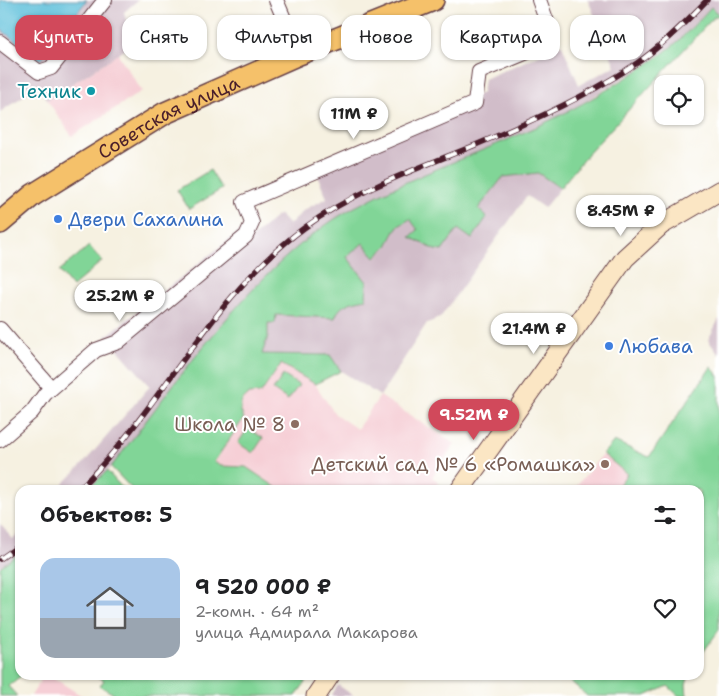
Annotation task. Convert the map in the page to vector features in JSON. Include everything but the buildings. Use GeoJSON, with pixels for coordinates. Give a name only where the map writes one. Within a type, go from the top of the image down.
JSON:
{"type":"FeatureCollection","features":[{"type":"Feature","properties":{"kind":"main road","name":"Советская улица"},"geometry":{"type":"LineString","coordinates":[[331,41],[433,0]]}},
{"type":"Feature","properties":{"kind":"main road","name":"Советская улица"},"geometry":{"type":"LineString","coordinates":[[0,223],[34,195],[165,113],[286,60]]}},
{"type":"Feature","properties":{"kind":"main road"},"geometry":{"type":"LineString","coordinates":[[464,485],[625,258],[661,225],[719,191]]}},
{"type":"Feature","properties":{"kind":"main road"},"geometry":{"type":"LineString","coordinates":[[316,696],[327,680]]}},
{"type":"Feature","properties":{"kind":"street"},"geometry":{"type":"LineString","coordinates":[[0,42],[39,72],[51,68],[105,0]]}},
{"type":"Feature","properties":{"kind":"street"},"geometry":{"type":"LineString","coordinates":[[276,0],[283,15]]}},
{"type":"Feature","properties":{"kind":"street"},"geometry":{"type":"LineString","coordinates":[[0,440],[32,412],[51,388],[96,350],[118,342],[246,236],[252,223],[244,202],[475,104],[479,72],[549,43],[551,33],[539,0]]}},
{"type":"Feature","properties":{"kind":"street"},"geometry":{"type":"LineString","coordinates":[[0,329],[51,388]]}},
{"type":"Feature","properties":{"kind":"shaded area"},"geometry":{"type":"Polygon","coordinates":[[[87,0],[138,0],[124,12],[125,15],[122,15],[122,51],[112,58],[112,15],[76,15],[87,0]]]}},
{"type":"Feature","properties":{"kind":"shaded area"},"geometry":{"type":"Polygon","coordinates":[[[588,0],[719,0],[719,14],[711,7],[676,43],[641,68],[562,115],[352,209],[308,240],[265,277],[218,330],[111,467],[92,485],[62,485],[83,464],[150,386],[106,336],[245,227],[253,237],[279,214],[289,225],[304,210],[327,198],[314,168],[482,93],[484,79],[528,60],[560,60],[560,46],[562,45],[579,85],[615,66],[613,60],[644,60],[644,15],[594,15],[588,0]]]}},
{"type":"Feature","properties":{"kind":"shaded area"},"geometry":{"type":"Polygon","coordinates":[[[0,29],[15,40],[15,60],[109,60],[47,100],[38,86],[0,112],[0,29]]]}},
{"type":"Feature","properties":{"kind":"shaded area"},"geometry":{"type":"Polygon","coordinates":[[[118,54],[142,91],[72,136],[47,100],[109,60],[112,60],[118,54]]]}},
{"type":"Feature","properties":{"kind":"shaded area"},"geometry":{"type":"Polygon","coordinates":[[[538,173],[560,188],[544,208],[527,196],[440,318],[427,323],[380,396],[341,371],[330,355],[262,354],[268,336],[268,323],[276,315],[335,318],[338,309],[349,302],[366,299],[367,282],[347,257],[363,243],[376,257],[387,246],[397,227],[411,219],[418,231],[411,237],[458,228],[473,238],[478,209],[503,176],[538,173]]]}},
{"type":"Feature","properties":{"kind":"shaded area"},"geometry":{"type":"Polygon","coordinates":[[[719,319],[719,355],[708,340],[719,319]]]}},
{"type":"Feature","properties":{"kind":"shaded area","name":"Школа № 8"},"geometry":{"type":"Polygon","coordinates":[[[281,363],[315,384],[335,414],[357,429],[380,396],[455,444],[432,477],[439,482],[437,485],[273,485],[246,467],[221,466],[214,462],[244,418],[240,408],[245,397],[249,394],[261,393],[281,363]]]}},
{"type":"Feature","properties":{"kind":"shaded area","name":"Детский сад № 6 «Ромашка»"},"geometry":{"type":"Polygon","coordinates":[[[603,454],[628,474],[619,485],[577,485],[603,454]]]}},
{"type":"Feature","properties":{"kind":"shaded area"},"geometry":{"type":"Polygon","coordinates":[[[0,524],[13,539],[15,537],[15,556],[0,567],[0,524]]]}},
{"type":"Feature","properties":{"kind":"shaded area"},"geometry":{"type":"Polygon","coordinates":[[[41,680],[57,680],[82,696],[31,696],[41,680]]]}},
{"type":"Feature","properties":{"kind":"shaded area"},"geometry":{"type":"Polygon","coordinates":[[[338,685],[354,696],[331,696],[338,685]]]}},
{"type":"Feature","properties":{"kind":"green space"},"geometry":{"type":"Polygon","coordinates":[[[711,7],[719,15],[714,17],[661,75],[654,75],[654,82],[587,155],[560,188],[538,173],[503,177],[478,209],[487,217],[472,239],[458,229],[442,251],[435,250],[410,237],[418,230],[410,219],[397,227],[387,246],[375,257],[363,243],[347,257],[367,282],[366,299],[343,306],[335,318],[276,315],[275,323],[268,323],[268,336],[262,354],[330,355],[341,371],[315,384],[281,364],[261,393],[249,394],[242,402],[241,411],[244,418],[214,462],[221,466],[246,467],[273,485],[128,485],[111,467],[221,325],[284,259],[318,231],[353,208],[378,195],[510,139],[590,100],[636,72],[676,43],[711,7]]]}},
{"type":"Feature","properties":{"kind":"green space"},"geometry":{"type":"Polygon","coordinates":[[[210,170],[222,189],[189,209],[177,190],[210,170]]]}},
{"type":"Feature","properties":{"kind":"green space"},"geometry":{"type":"Polygon","coordinates":[[[89,246],[102,261],[72,287],[59,271],[89,246]]]}},
{"type":"Feature","properties":{"kind":"green space"},"geometry":{"type":"Polygon","coordinates":[[[711,367],[719,376],[719,630],[704,651],[704,485],[619,485],[627,474],[603,454],[614,441],[649,457],[711,367]]]}},
{"type":"Feature","properties":{"kind":"green space"},"geometry":{"type":"Polygon","coordinates":[[[283,375],[299,385],[288,400],[273,390],[283,375]]]}},
{"type":"Feature","properties":{"kind":"green space"},"geometry":{"type":"Polygon","coordinates":[[[248,428],[263,438],[253,453],[238,443],[248,428]]]}},
{"type":"Feature","properties":{"kind":"green space"},"geometry":{"type":"Polygon","coordinates":[[[107,471],[120,485],[92,485],[107,471]]]}},
{"type":"Feature","properties":{"kind":"green space"},"geometry":{"type":"Polygon","coordinates":[[[15,556],[16,680],[8,686],[17,696],[0,696],[0,567],[15,556]]]}},
{"type":"Feature","properties":{"kind":"green space"},"geometry":{"type":"Polygon","coordinates":[[[104,680],[307,680],[296,696],[117,696],[100,686],[104,680]]]}},
{"type":"Feature","properties":{"kind":"green space"},"geometry":{"type":"Polygon","coordinates":[[[569,680],[688,680],[687,696],[679,696],[668,686],[645,696],[587,696],[569,680]]]}},
{"type":"Feature","properties":{"kind":"water"},"geometry":{"type":"Polygon","coordinates":[[[0,0],[87,0],[76,15],[15,15],[15,40],[0,29],[0,0]]]}},
{"type":"Feature","properties":{"kind":"railway"},"geometry":{"type":"LineString","coordinates":[[83,485],[108,459],[135,425],[240,287],[270,256],[304,228],[365,192],[407,172],[514,128],[557,108],[619,75],[656,49],[707,0]]}},
{"type":"Feature","properties":{"kind":"railway"},"geometry":{"type":"LineString","coordinates":[[0,559],[15,548]]}},
{"type":"Feature","properties":{"kind":"place","name":"Техник"},"geometry":{"type":"Point","coordinates":[91,91]}},
{"type":"Feature","properties":{"kind":"place","name":"Двери Сахалина"},"geometry":{"type":"Point","coordinates":[58,219]}},
{"type":"Feature","properties":{"kind":"place","name":"Любава"},"geometry":{"type":"Point","coordinates":[609,346]}},
{"type":"Feature","properties":{"kind":"place","name":"Школа № 8"},"geometry":{"type":"Point","coordinates":[295,424]}},
{"type":"Feature","properties":{"kind":"place","name":"Детский сад № 6 «Ромашка»"},"geometry":{"type":"Point","coordinates":[605,464]}}]}
